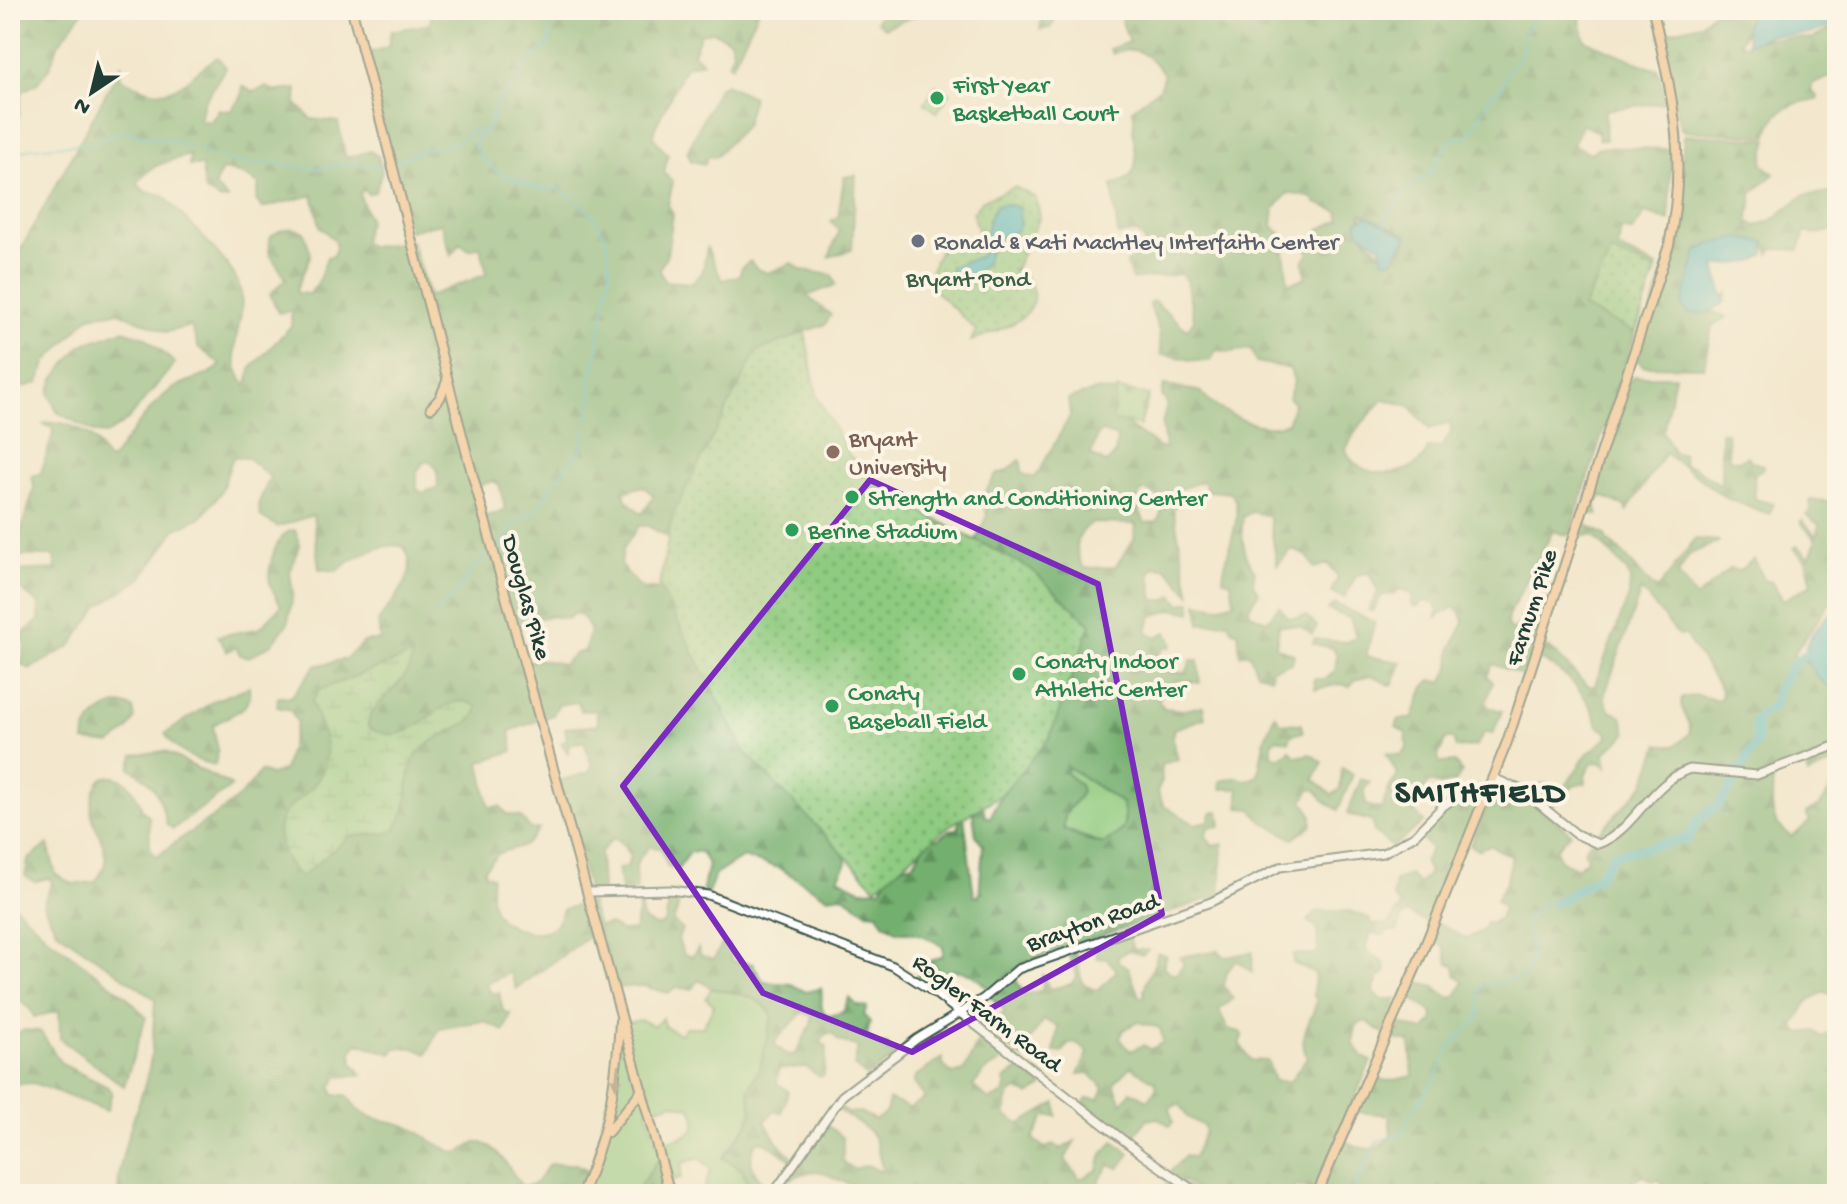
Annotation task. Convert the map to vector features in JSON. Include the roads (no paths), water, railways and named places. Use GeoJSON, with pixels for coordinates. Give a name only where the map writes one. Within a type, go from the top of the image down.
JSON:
{"type":"FeatureCollection","features":[{"type":"Feature","properties":{"kind":"main road","name":"Douglas Pike"},"geometry":{"type":"LineString","coordinates":[[352,10],[447,376],[670,1194]]}},
{"type":"Feature","properties":{"kind":"main road","name":"Farnum Pike"},"geometry":{"type":"LineString","coordinates":[[1317,1194],[1422,953],[1493,778],[1671,235],[1679,188],[1678,133],[1653,10]]}},
{"type":"Feature","properties":{"kind":"main road"},"geometry":{"type":"LineString","coordinates":[[431,408],[446,388],[447,376]]}},
{"type":"Feature","properties":{"kind":"main road"},"geometry":{"type":"LineString","coordinates":[[582,1194],[604,1139],[619,1070],[621,1013]]}},
{"type":"Feature","properties":{"kind":"main road"},"geometry":{"type":"LineString","coordinates":[[604,1139],[620,1113],[642,1090]]}},
{"type":"Feature","properties":{"kind":"street"},"geometry":{"type":"LineString","coordinates":[[1493,778],[1522,790],[1576,834],[1598,844],[1618,831],[1658,787],[1683,771],[1690,769],[1742,775],[1771,772],[1837,745]]}},
{"type":"Feature","properties":{"kind":"street","name":"Brayton Road"},"geometry":{"type":"LineString","coordinates":[[773,1194],[842,1096],[917,1039],[960,1014],[1027,965],[1211,902],[1280,867],[1383,853],[1414,836],[1458,796],[1486,794]]}},
{"type":"Feature","properties":{"kind":"street","name":"Rogler Farm Road"},"geometry":{"type":"LineString","coordinates":[[589,892],[670,890],[708,895],[893,966],[1199,1194]]}},
{"type":"Feature","properties":{"kind":"water"},"geometry":{"type":"Polygon","coordinates":[[[1753,10],[1837,10],[1837,24],[1809,34],[1771,35],[1748,44],[1745,26],[1753,10]]]}},
{"type":"Feature","properties":{"kind":"water"},"geometry":{"type":"Polygon","coordinates":[[[1009,204],[1019,208],[1020,225],[1015,232],[994,239],[986,264],[964,283],[951,273],[950,267],[981,256],[993,210],[997,205],[1009,204]]]}},
{"type":"Feature","properties":{"kind":"water"},"geometry":{"type":"Polygon","coordinates":[[[1367,216],[1408,237],[1390,261],[1383,259],[1381,247],[1358,230],[1357,221],[1367,216]]]}},
{"type":"Feature","properties":{"kind":"water"},"geometry":{"type":"Polygon","coordinates":[[[1740,238],[1765,242],[1765,254],[1753,262],[1715,266],[1725,302],[1708,313],[1688,313],[1682,306],[1697,251],[1711,244],[1740,238]]]}},
{"type":"Feature","properties":{"kind":"water"},"geometry":{"type":"Polygon","coordinates":[[[1837,607],[1837,693],[1812,670],[1806,650],[1815,631],[1837,607]]]}},
{"type":"Feature","properties":{"kind":"waterway"},"geometry":{"type":"LineString","coordinates":[[556,10],[549,17],[550,44],[521,69],[517,85],[498,100],[489,127],[473,143],[484,161],[504,176],[539,189],[556,188],[569,195],[593,216],[607,240],[610,273],[596,360],[590,377],[592,398],[588,421]]}},
{"type":"Feature","properties":{"kind":"waterway"},"geometry":{"type":"LineString","coordinates":[[1385,224],[1386,214],[1394,209],[1401,196],[1429,174],[1451,139],[1468,137],[1491,95],[1500,90],[1507,71],[1522,55],[1526,31],[1538,10]]}},
{"type":"Feature","properties":{"kind":"waterway"},"geometry":{"type":"LineString","coordinates":[[394,163],[422,150],[455,144],[473,129],[482,130]]}},
{"type":"Feature","properties":{"kind":"waterway"},"geometry":{"type":"LineString","coordinates":[[10,156],[31,148],[94,143],[124,131],[190,146]]}},
{"type":"Feature","properties":{"kind":"waterway"},"geometry":{"type":"LineString","coordinates":[[198,148],[217,158],[245,163],[315,169],[347,164],[388,165]]}},
{"type":"Feature","properties":{"kind":"waterway"},"geometry":{"type":"LineString","coordinates":[[498,548],[516,523],[538,510],[552,484],[581,450],[586,429]]}},
{"type":"Feature","properties":{"kind":"waterway"},"geometry":{"type":"LineString","coordinates":[[436,613],[457,594],[470,573],[490,552]]}},
{"type":"Feature","properties":{"kind":"waterway"},"geometry":{"type":"LineString","coordinates":[[1740,771],[1757,741],[1755,720],[1775,704],[1777,690],[1794,663],[1815,648]]}},
{"type":"Feature","properties":{"kind":"waterway"},"geometry":{"type":"LineString","coordinates":[[1555,903],[1598,877],[1613,855],[1689,838],[1698,820],[1721,803],[1735,780]]}},
{"type":"Feature","properties":{"kind":"waterway"},"geometry":{"type":"LineString","coordinates":[[1351,1194],[1377,1141],[1404,1134],[1408,1117],[1436,1078],[1452,1043],[1479,1018],[1480,987],[1518,979],[1528,973],[1531,959],[1527,920],[1542,904],[1555,903]]}},
{"type":"Feature","properties":{"kind":"place","name":"First Year Basketball Court"},"geometry":{"type":"Point","coordinates":[937,98]}},
{"type":"Feature","properties":{"kind":"place","name":"Ronald & Kati Machtley Interfaith Center"},"geometry":{"type":"Point","coordinates":[918,241]}},
{"type":"Feature","properties":{"kind":"place","name":"Bryant University"},"geometry":{"type":"Point","coordinates":[833,452]}},
{"type":"Feature","properties":{"kind":"place","name":"Strength and Conditioning Center"},"geometry":{"type":"Point","coordinates":[852,497]}},
{"type":"Feature","properties":{"kind":"place","name":"Berine Stadium"},"geometry":{"type":"Point","coordinates":[792,530]}},
{"type":"Feature","properties":{"kind":"place","name":"Conaty Indoor Athletic Center"},"geometry":{"type":"Point","coordinates":[1019,674]}},
{"type":"Feature","properties":{"kind":"place","name":"Conaty Baseball Field"},"geometry":{"type":"Point","coordinates":[832,706]}},
{"type":"Feature","properties":{"kind":"district","name":"SMITHFIELD"},"geometry":{"type":"Point","coordinates":[1481,790]}},
{"type":"Feature","properties":{"kind":"park label","name":"Bryant Pond"},"geometry":{"type":"Point","coordinates":[968,278]}}]}
